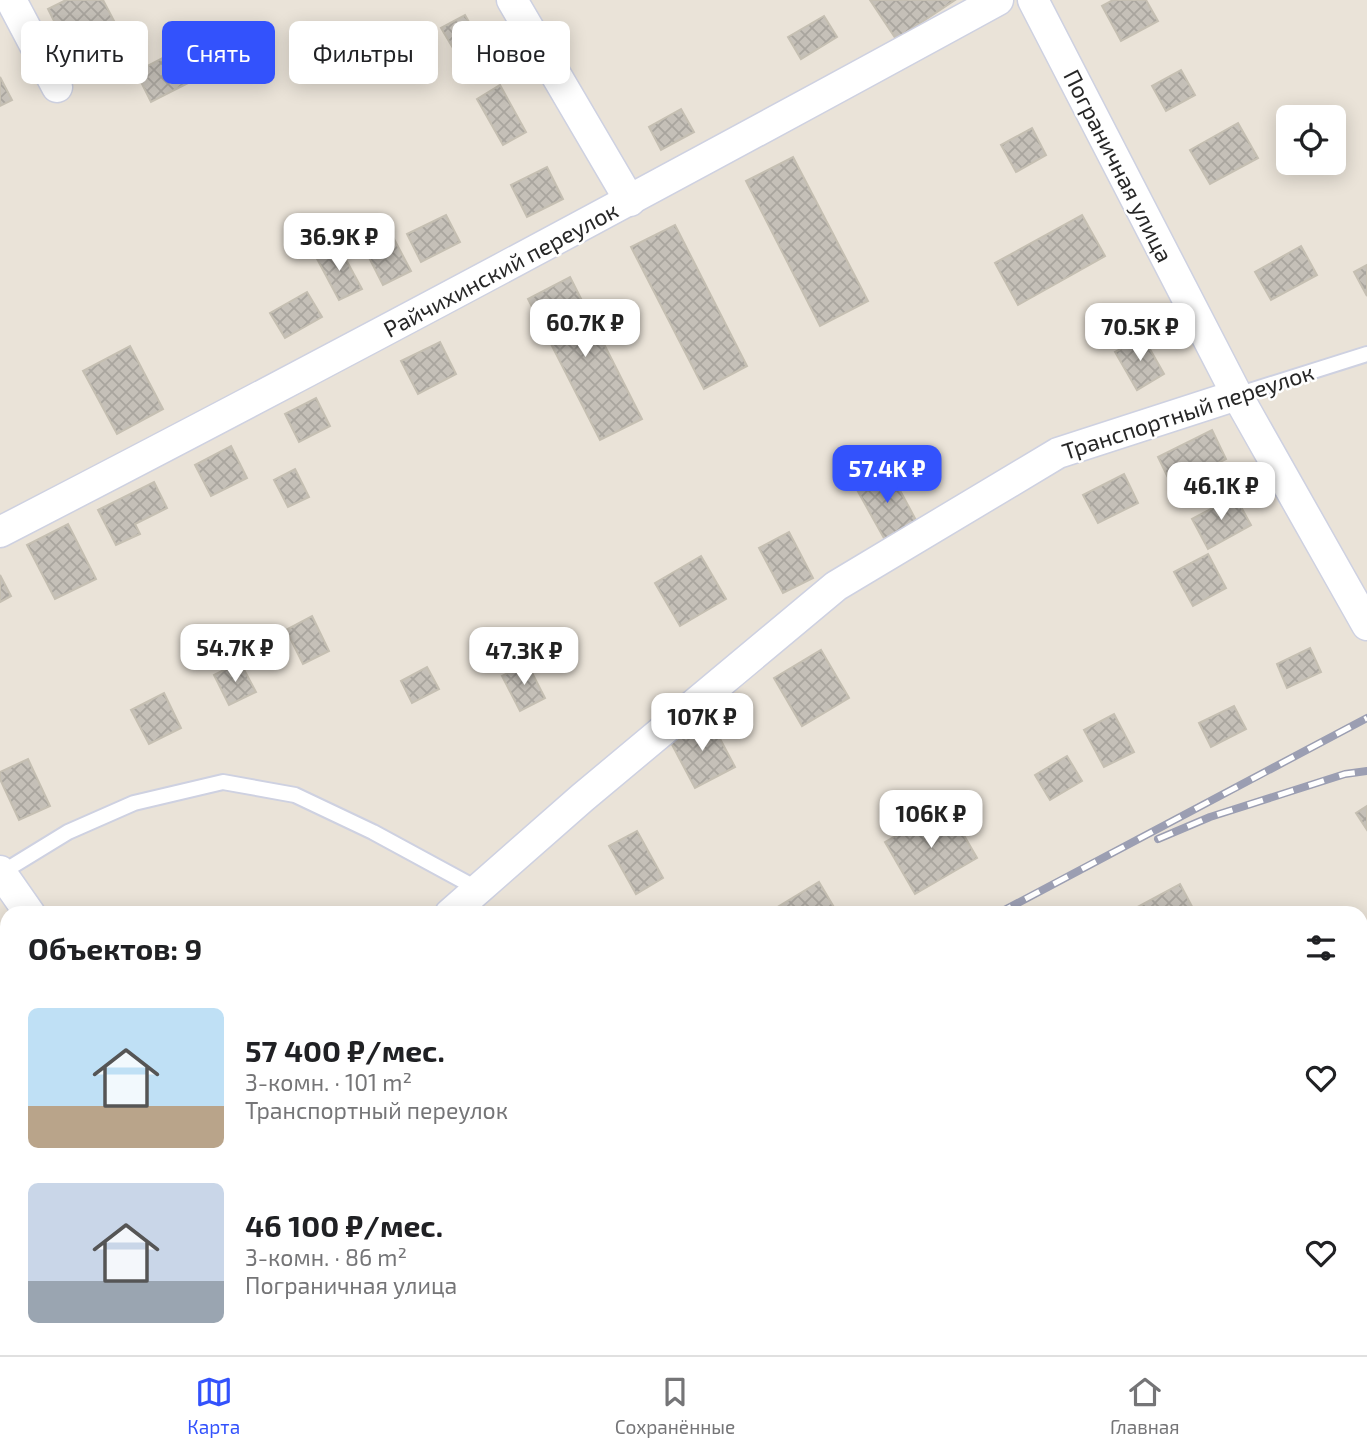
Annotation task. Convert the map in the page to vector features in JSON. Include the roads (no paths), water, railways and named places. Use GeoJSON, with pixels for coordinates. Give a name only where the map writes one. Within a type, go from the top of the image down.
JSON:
{"type":"FeatureCollection","features":[{"type":"Feature","properties":{"kind":"street"},"geometry":{"type":"LineString","coordinates":[[11,0],[57,87]]}},
{"type":"Feature","properties":{"kind":"street"},"geometry":{"type":"LineString","coordinates":[[512,0],[630,201]]}},
{"type":"Feature","properties":{"kind":"street","name":"Райчихинский переулок"},"geometry":{"type":"LineString","coordinates":[[0,532],[239,409],[630,201],[998,0]]}},
{"type":"Feature","properties":{"kind":"street","name":"Пограничная улица"},"geometry":{"type":"LineString","coordinates":[[1033,0],[1237,396],[1367,625]]}},
{"type":"Feature","properties":{"kind":"street","name":"Транспортный переулок"},"geometry":{"type":"LineString","coordinates":[[459,906],[593,789],[836,586],[1058,453],[1237,396]]}},
{"type":"Feature","properties":{"kind":"street"},"geometry":{"type":"LineString","coordinates":[[1,872],[24,906]]}},
{"type":"Feature","properties":{"kind":"lane","name":"Транспортный переулок"},"geometry":{"type":"LineString","coordinates":[[1237,396],[1367,354]]}},
{"type":"Feature","properties":{"kind":"lane"},"geometry":{"type":"LineString","coordinates":[[1,872],[68,832],[134,803],[223,782],[295,795],[373,832],[478,889]]}},
{"type":"Feature","properties":{"kind":"railway"},"geometry":{"type":"LineString","coordinates":[[1012,906],[1367,718]]}},
{"type":"Feature","properties":{"kind":"railway"},"geometry":{"type":"LineString","coordinates":[[1158,839],[1210,817],[1345,774],[1367,771]]}}]}
